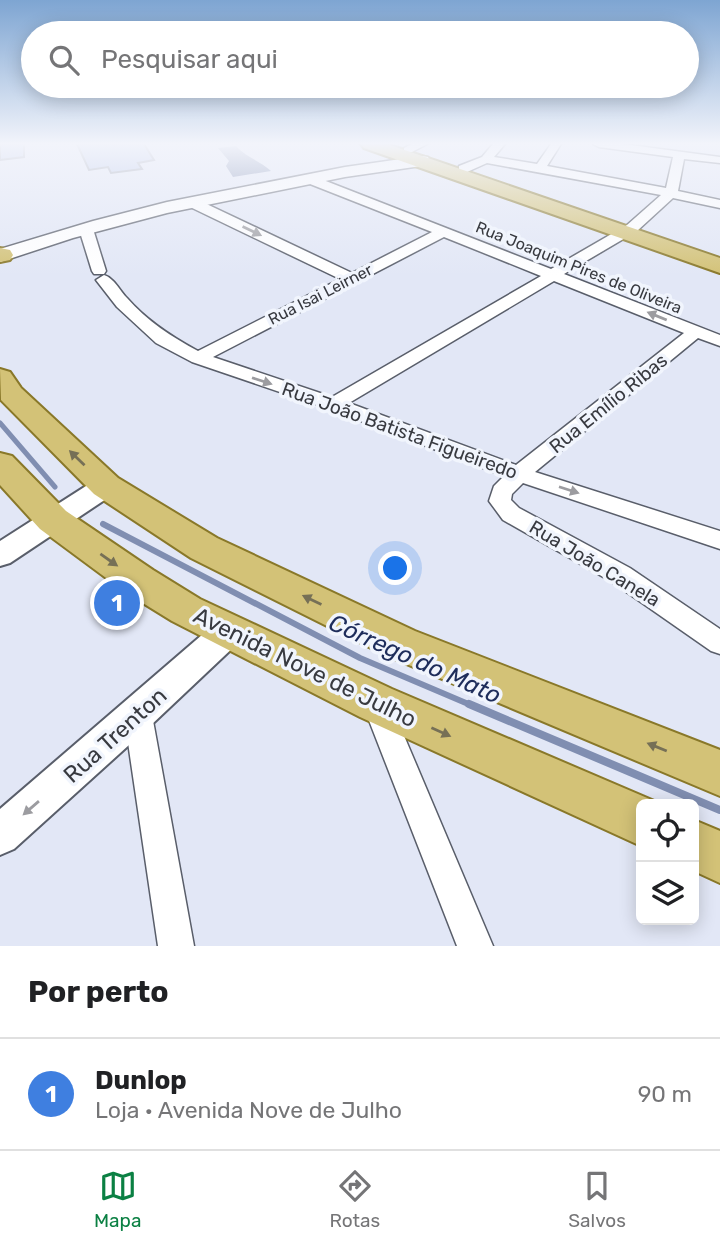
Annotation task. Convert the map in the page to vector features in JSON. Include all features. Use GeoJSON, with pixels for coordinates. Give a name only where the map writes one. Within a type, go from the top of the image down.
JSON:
{"type":"FeatureCollection","features":[{"type":"Feature","properties":{"kind":"main road"},"geometry":{"type":"LineString","coordinates":[[1,256],[86,229],[191,202],[262,188]]}},
{"type":"Feature","properties":{"kind":"main road"},"geometry":{"type":"LineString","coordinates":[[506,188],[628,231],[720,258]]}},
{"type":"Feature","properties":{"kind":"main road"},"geometry":{"type":"LineString","coordinates":[[514,188],[720,266]]}},
{"type":"Feature","properties":{"kind":"main road"},"geometry":{"type":"LineString","coordinates":[[0,378],[11,394],[99,491],[204,548],[400,643],[720,773]]}},
{"type":"Feature","properties":{"kind":"main road","name":"Avenida Nove de Julho"},"geometry":{"type":"LineString","coordinates":[[0,464],[59,517],[139,581],[228,632],[376,703],[636,819]]}},
{"type":"Feature","properties":{"kind":"main road"},"geometry":{"type":"LineString","coordinates":[[699,847],[720,857]]}},
{"type":"Feature","properties":{"kind":"street","name":"Rua Joaquim Pires de Oliveira"},"geometry":{"type":"LineString","coordinates":[[332,188],[720,341]]}},
{"type":"Feature","properties":{"kind":"street"},"geometry":{"type":"LineString","coordinates":[[646,188],[720,204]]}},
{"type":"Feature","properties":{"kind":"street"},"geometry":{"type":"LineString","coordinates":[[334,404],[628,231],[671,193],[672,188]]}},
{"type":"Feature","properties":{"kind":"street"},"geometry":{"type":"LineString","coordinates":[[191,202],[349,278]]}},
{"type":"Feature","properties":{"kind":"street","name":"Rua João Batista Figueiredo"},"geometry":{"type":"LineString","coordinates":[[86,229],[101,275],[123,304],[162,339],[198,358],[334,404],[519,474],[720,540]]}},
{"type":"Feature","properties":{"kind":"street","name":"Rua Isai Leirner"},"geometry":{"type":"LineString","coordinates":[[198,358],[349,278],[444,232]]}},
{"type":"Feature","properties":{"kind":"street","name":"Rua Emílio Ribas"},"geometry":{"type":"LineString","coordinates":[[519,474],[696,332]]}},
{"type":"Feature","properties":{"kind":"street","name":"Rua João Canela"},"geometry":{"type":"LineString","coordinates":[[519,474],[502,491],[500,501],[511,514],[621,575],[720,643]]}},
{"type":"Feature","properties":{"kind":"street"},"geometry":{"type":"LineString","coordinates":[[0,555],[99,491]]}},
{"type":"Feature","properties":{"kind":"street","name":"Rua Trenton"},"geometry":{"type":"LineString","coordinates":[[0,835],[138,715],[228,632]]}},
{"type":"Feature","properties":{"kind":"street"},"geometry":{"type":"LineString","coordinates":[[376,703],[475,946]]}},
{"type":"Feature","properties":{"kind":"street"},"geometry":{"type":"LineString","coordinates":[[138,715],[176,946]]}},
{"type":"Feature","properties":{"kind":"waterway","name":"Córrego do Mato"},"geometry":{"type":"LineString","coordinates":[[0,423],[55,487]]}},
{"type":"Feature","properties":{"kind":"waterway","name":"Córrego do Mato"},"geometry":{"type":"LineString","coordinates":[[103,524],[360,658],[473,706]]}},
{"type":"Feature","properties":{"kind":"waterway","name":"Córrego do Mato"},"geometry":{"type":"LineString","coordinates":[[469,704],[720,810]]}},
{"type":"Feature","properties":{"kind":"place","name":"Dunlop"},"geometry":{"type":"Point","coordinates":[117,603]}}]}
